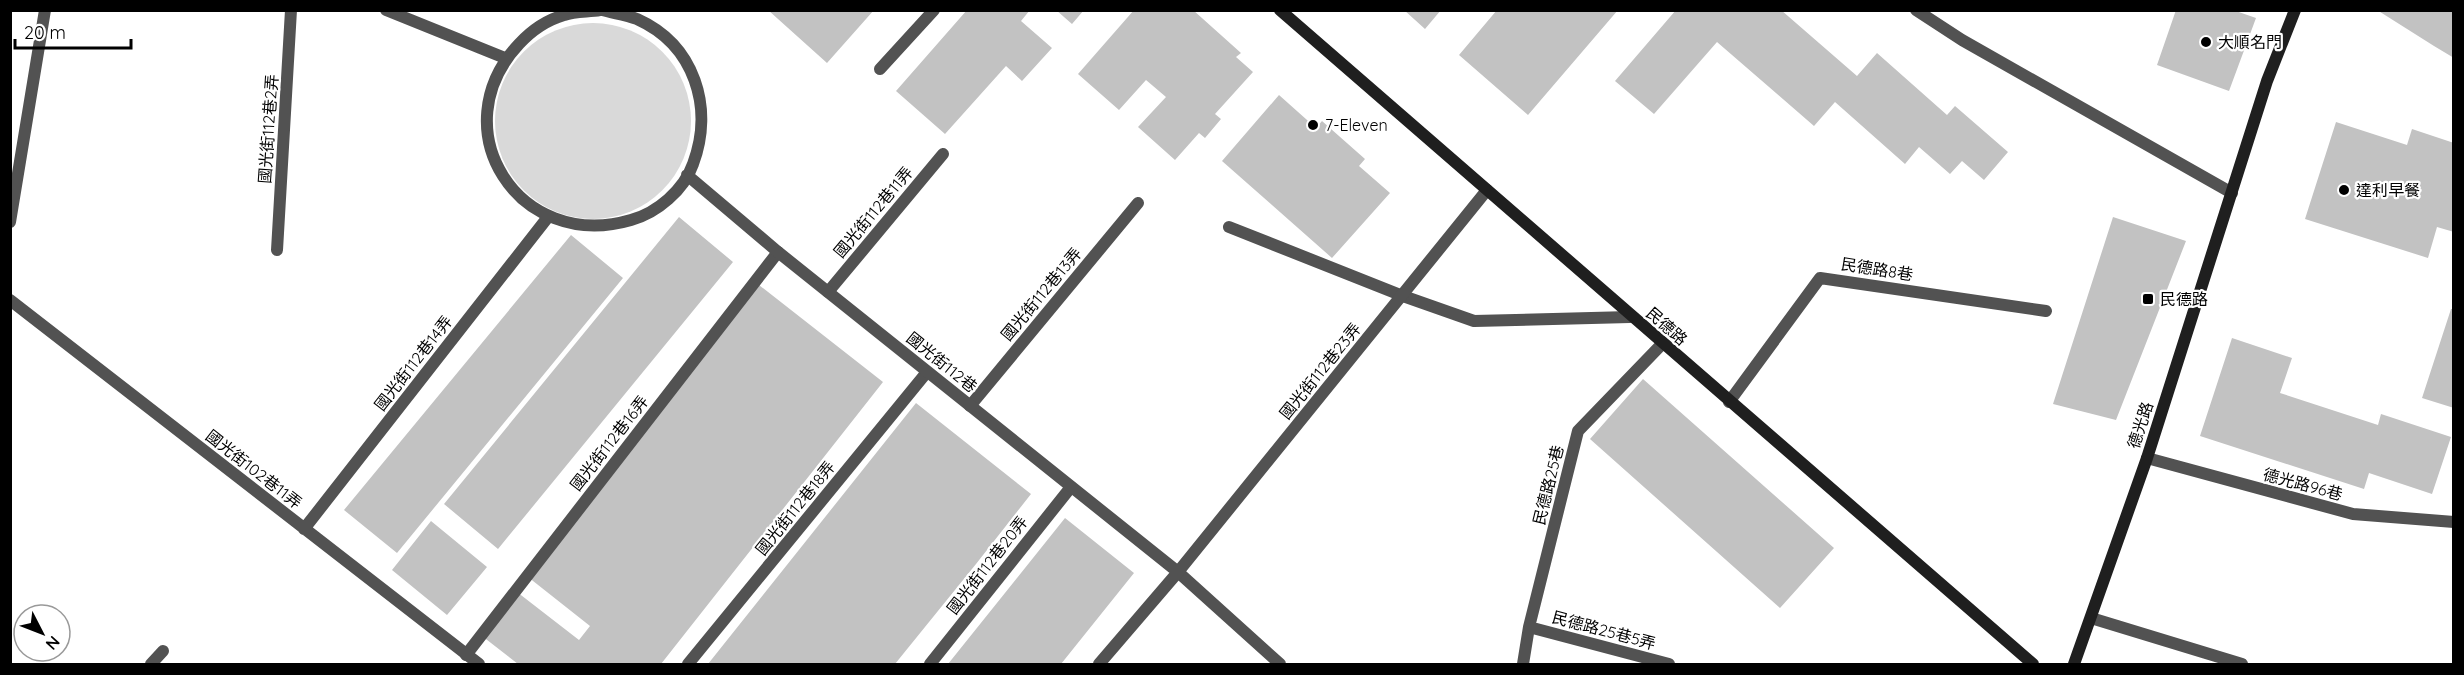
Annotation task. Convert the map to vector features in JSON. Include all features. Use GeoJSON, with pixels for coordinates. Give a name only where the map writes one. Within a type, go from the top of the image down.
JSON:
{"type":"FeatureCollection","features":[{"type":"Feature","properties":{"kind":"street"},"geometry":{"type":"LineString","coordinates":[[10,222],[45,10]]}},
{"type":"Feature","properties":{"kind":"street","name":"國光街112巷2弄"},"geometry":{"type":"LineString","coordinates":[[277,250],[291,10]]}},
{"type":"Feature","properties":{"kind":"street"},"geometry":{"type":"LineString","coordinates":[[386,10],[505,58]]}},
{"type":"Feature","properties":{"kind":"street"},"geometry":{"type":"LineString","coordinates":[[601,10],[637,19],[653,29],[668,39],[691,68],[702,104],[701,141],[687,176],[671,196],[640,218],[610,226],[578,226],[548,217],[533,208],[511,187],[497,165],[486,129],[490,92],[505,58],[531,31],[564,14],[601,10]]}},
{"type":"Feature","properties":{"kind":"street"},"geometry":{"type":"LineString","coordinates":[[880,69],[934,10]]}},
{"type":"Feature","properties":{"kind":"street","name":"民德路"},"geometry":{"type":"LineString","coordinates":[[1280,10],[2033,664]]}},
{"type":"Feature","properties":{"kind":"street"},"geometry":{"type":"LineString","coordinates":[[1916,10],[1962,40],[2232,193]]}},
{"type":"Feature","properties":{"kind":"street","name":"德光路"},"geometry":{"type":"LineString","coordinates":[[2074,664],[2147,458],[2267,81],[2295,10]]}},
{"type":"Feature","properties":{"kind":"street","name":"國光街112巷11弄"},"geometry":{"type":"LineString","coordinates":[[828,292],[943,154]]}},
{"type":"Feature","properties":{"kind":"street","name":"國光街112巷"},"geometry":{"type":"LineString","coordinates":[[687,176],[778,252],[1178,572],[1280,664]]}},
{"type":"Feature","properties":{"kind":"street","name":"國光街112巷23弄"},"geometry":{"type":"LineString","coordinates":[[1100,664],[1178,572],[1487,190]]}},
{"type":"Feature","properties":{"kind":"street","name":"國光街112巷13弄"},"geometry":{"type":"LineString","coordinates":[[970,406],[1138,203]]}},
{"type":"Feature","properties":{"kind":"street","name":"國光街112巷14弄"},"geometry":{"type":"LineString","coordinates":[[304,529],[548,217]]}},
{"type":"Feature","properties":{"kind":"street"},"geometry":{"type":"LineString","coordinates":[[1229,227],[1403,296],[1473,321],[1630,316]]}},
{"type":"Feature","properties":{"kind":"street","name":"國光街112巷16弄"},"geometry":{"type":"LineString","coordinates":[[466,655],[778,252]]}},
{"type":"Feature","properties":{"kind":"street","name":"民德路8巷"},"geometry":{"type":"LineString","coordinates":[[1729,402],[1820,278],[2046,312]]}},
{"type":"Feature","properties":{"kind":"street","name":"國光街102巷11弄"},"geometry":{"type":"LineString","coordinates":[[10,300],[479,664]]}},
{"type":"Feature","properties":{"kind":"street","name":"民德路25巷"},"geometry":{"type":"LineString","coordinates":[[1523,664],[1529,627],[1578,431],[1662,344]]}},
{"type":"Feature","properties":{"kind":"street","name":"國光街112巷18弄"},"geometry":{"type":"LineString","coordinates":[[688,664],[927,372]]}},
{"type":"Feature","properties":{"kind":"street","name":"德光路96巷"},"geometry":{"type":"LineString","coordinates":[[2147,458],[2353,514],[2454,522]]}},
{"type":"Feature","properties":{"kind":"street","name":"國光街112巷20弄"},"geometry":{"type":"LineString","coordinates":[[930,664],[1071,487]]}},
{"type":"Feature","properties":{"kind":"street"},"geometry":{"type":"LineString","coordinates":[[2091,618],[2242,664]]}},
{"type":"Feature","properties":{"kind":"street","name":"民德路25巷5弄"},"geometry":{"type":"LineString","coordinates":[[1529,627],[1669,664]]}},
{"type":"Feature","properties":{"kind":"street"},"geometry":{"type":"LineString","coordinates":[[151,664],[163,651]]}},
{"type":"Feature","properties":{"kind":"shaded area"},"geometry":{"type":"Polygon","coordinates":[[[583,23],[603,23],[631,30],[655,45],[669,59],[684,83],[691,111],[691,131],[684,159],[669,183],[655,197],[631,212],[603,219],[583,219],[555,212],[531,197],[517,183],[502,159],[495,131],[495,111],[502,83],[517,59],[531,45],[555,30],[583,23]]]}},
{"type":"Feature","properties":{"kind":"building"},"geometry":{"type":"Polygon","coordinates":[[[768,10],[874,10],[827,63],[768,10]]]}},
{"type":"Feature","properties":{"kind":"building"},"geometry":{"type":"Polygon","coordinates":[[[967,10],[1030,10],[1021,21],[1052,48],[1022,81],[1006,66],[945,134],[896,91],[967,10]]]}},
{"type":"Feature","properties":{"kind":"building"},"geometry":{"type":"Polygon","coordinates":[[[1056,10],[1084,10],[1072,24],[1056,10]]]}},
{"type":"Feature","properties":{"kind":"building"},"geometry":{"type":"Polygon","coordinates":[[[1134,10],[1193,10],[1241,53],[1236,57],[1253,72],[1215,114],[1221,119],[1205,138],[1199,133],[1175,160],[1138,127],[1166,97],[1146,80],[1119,110],[1078,74],[1134,10]]]}},
{"type":"Feature","properties":{"kind":"building"},"geometry":{"type":"Polygon","coordinates":[[[1404,10],[1441,10],[1425,29],[1404,10]]]}},
{"type":"Feature","properties":{"kind":"building"},"geometry":{"type":"Polygon","coordinates":[[[1497,10],[1618,10],[1528,115],[1459,55],[1497,10]]]}},
{"type":"Feature","properties":{"kind":"building"},"geometry":{"type":"Polygon","coordinates":[[[1676,10],[1781,10],[1857,76],[1877,53],[1947,115],[1955,106],[2008,152],[1984,180],[1962,161],[1950,174],[1919,147],[1905,164],[1835,102],[1814,126],[1717,42],[1654,114],[1615,81],[1676,10]]]}},
{"type":"Feature","properties":{"kind":"building","name":"大順名門"},"geometry":{"type":"Polygon","coordinates":[[[2176,10],[2233,10],[2256,18],[2229,91],[2157,65],[2176,10]]]}},
{"type":"Feature","properties":{"kind":"building"},"geometry":{"type":"Polygon","coordinates":[[[2377,10],[2454,10],[2454,58],[2434,46],[2377,10]]]}},
{"type":"Feature","properties":{"kind":"building"},"geometry":{"type":"Polygon","coordinates":[[[1279,95],[1316,128],[1322,121],[1365,159],[1359,166],[1390,193],[1332,258],[1222,161],[1279,95]]]}},
{"type":"Feature","properties":{"kind":"building"},"geometry":{"type":"Polygon","coordinates":[[[2336,122],[2407,145],[2412,129],[2454,143],[2454,232],[2437,227],[2428,258],[2305,219],[2336,122]]]}},
{"type":"Feature","properties":{"kind":"building"},"geometry":{"type":"Polygon","coordinates":[[[679,217],[733,262],[498,549],[444,504],[679,217]]]}},
{"type":"Feature","properties":{"kind":"building"},"geometry":{"type":"Polygon","coordinates":[[[2113,217],[2186,241],[2116,420],[2053,404],[2113,217]]]}},
{"type":"Feature","properties":{"kind":"building"},"geometry":{"type":"Polygon","coordinates":[[[571,235],[623,278],[397,553],[344,510],[571,235]]]}},
{"type":"Feature","properties":{"kind":"building"},"geometry":{"type":"Polygon","coordinates":[[[759,285],[883,382],[661,664],[518,664],[482,636],[517,592],[579,640],[590,626],[528,577],[759,285]]]}},
{"type":"Feature","properties":{"kind":"building"},"geometry":{"type":"Polygon","coordinates":[[[2451,309],[2454,309],[2454,408],[2422,398],[2451,309]]]}},
{"type":"Feature","properties":{"kind":"building"},"geometry":{"type":"Polygon","coordinates":[[[2232,338],[2292,358],[2280,393],[2378,425],[2381,414],[2451,437],[2432,494],[2369,473],[2364,489],[2200,436],[2232,338]]]}},
{"type":"Feature","properties":{"kind":"building"},"geometry":{"type":"Polygon","coordinates":[[[1643,379],[1834,548],[1780,608],[1590,439],[1643,379]]]}},
{"type":"Feature","properties":{"kind":"building"},"geometry":{"type":"Polygon","coordinates":[[[916,403],[1031,494],[976,564],[895,664],[708,664],[916,403]]]}},
{"type":"Feature","properties":{"kind":"building"},"geometry":{"type":"Polygon","coordinates":[[[1065,518],[1134,573],[1061,664],[948,664],[1065,518]]]}},
{"type":"Feature","properties":{"kind":"building"},"geometry":{"type":"Polygon","coordinates":[[[431,521],[487,567],[447,615],[392,570],[431,521]]]}},
{"type":"Feature","properties":{"kind":"place","name":"大順名門"},"geometry":{"type":"Point","coordinates":[2206,42]}},
{"type":"Feature","properties":{"kind":"place","name":"7-Eleven"},"geometry":{"type":"Point","coordinates":[1313,125]}},
{"type":"Feature","properties":{"kind":"place","name":"達利早餐"},"geometry":{"type":"Point","coordinates":[2344,190]}},
{"type":"Feature","properties":{"kind":"place","name":"民德路"},"geometry":{"type":"Point","coordinates":[2148,299]}}]}
